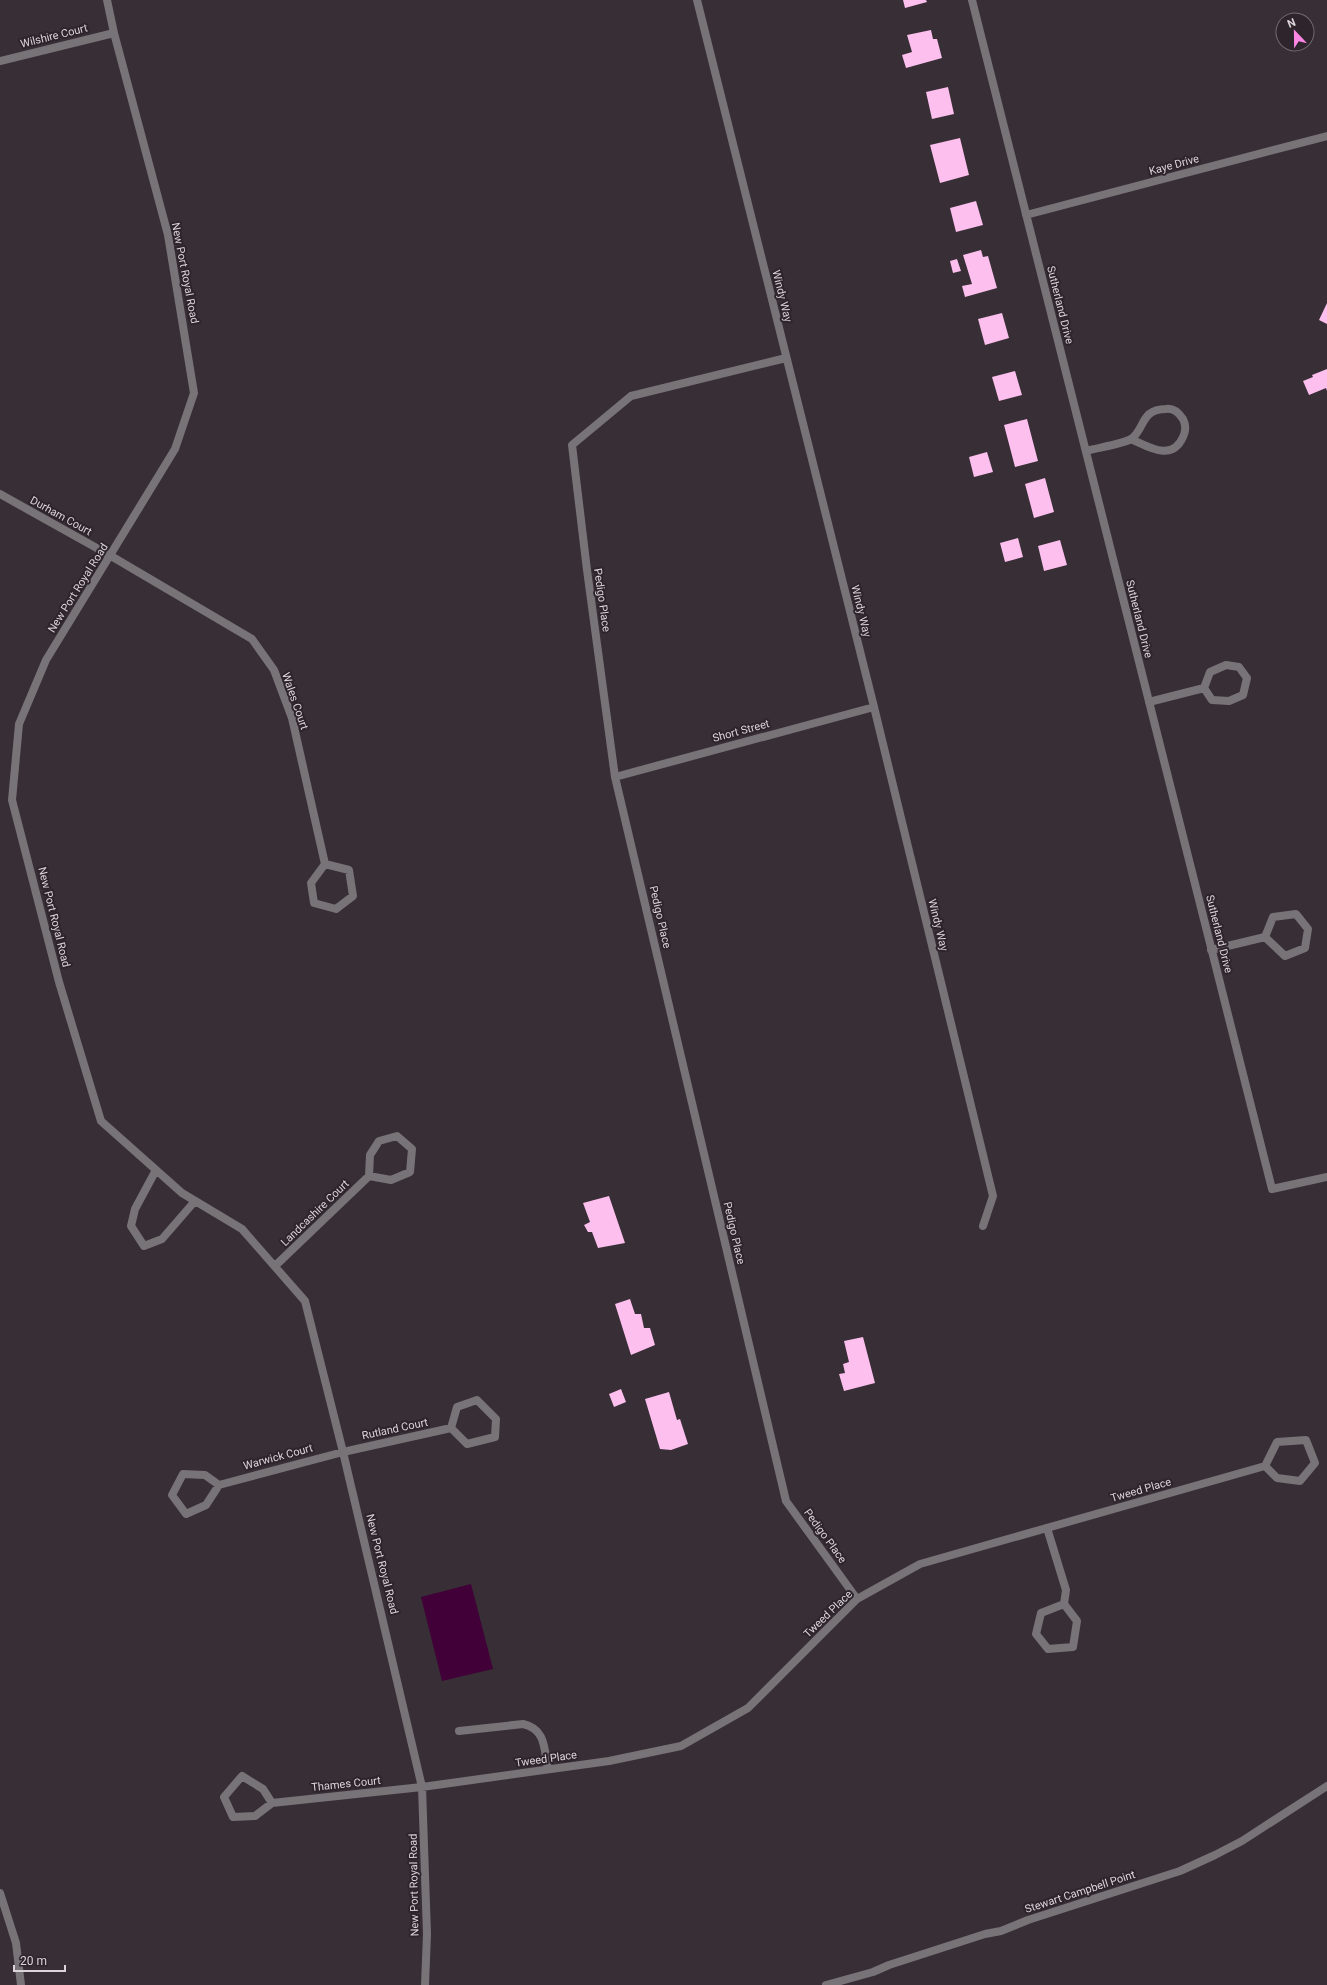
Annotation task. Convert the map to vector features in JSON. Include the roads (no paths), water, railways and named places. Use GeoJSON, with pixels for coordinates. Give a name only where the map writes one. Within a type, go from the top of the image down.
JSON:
{"type":"FeatureCollection","features":[{"type":"Feature","properties":{"kind":"street","name":"New Port Royal Road"},"geometry":{"type":"LineString","coordinates":[[107,0],[114,33],[168,235],[194,393],[175,449],[111,556],[46,660],[19,724],[12,800],[59,982],[101,1121],[182,1193],[242,1229],[305,1301],[343,1452],[422,1787],[427,1934],[425,1985]]}},
{"type":"Feature","properties":{"kind":"street","name":"Windy Way"},"geometry":{"type":"LineString","coordinates":[[697,0],[874,707],[993,1196],[983,1226]]}},
{"type":"Feature","properties":{"kind":"street","name":"Sutherland Drive"},"geometry":{"type":"LineString","coordinates":[[972,0],[1272,1189],[1327,1177]]}},
{"type":"Feature","properties":{"kind":"street","name":"Wilshire Court"},"geometry":{"type":"LineString","coordinates":[[0,61],[114,33]]}},
{"type":"Feature","properties":{"kind":"street","name":"Kaye Drive"},"geometry":{"type":"LineString","coordinates":[[1026,215],[1327,136]]}},
{"type":"Feature","properties":{"kind":"street","name":"Pedigo Place"},"geometry":{"type":"LineString","coordinates":[[786,358],[631,396],[572,445],[615,777],[786,1501],[857,1600]]}},
{"type":"Feature","properties":{"kind":"street"},"geometry":{"type":"LineString","coordinates":[[1086,451],[1131,439],[1149,413],[1160,409],[1170,408],[1179,414],[1184,422],[1186,432],[1180,445],[1172,450],[1162,451],[1149,448],[1131,439]]}},
{"type":"Feature","properties":{"kind":"street","name":"Durham Court"},"geometry":{"type":"LineString","coordinates":[[0,494],[111,556]]}},
{"type":"Feature","properties":{"kind":"street","name":"Wales Court"},"geometry":{"type":"LineString","coordinates":[[111,556],[252,639],[274,670],[292,718],[325,864]]}},
{"type":"Feature","properties":{"kind":"street"},"geometry":{"type":"LineString","coordinates":[[1226,665],[1239,667],[1247,678],[1243,695],[1229,701],[1212,700],[1204,688],[1210,672],[1226,665]]}},
{"type":"Feature","properties":{"kind":"street"},"geometry":{"type":"LineString","coordinates":[[1149,702],[1204,688]]}},
{"type":"Feature","properties":{"kind":"street","name":"Short Street"},"geometry":{"type":"LineString","coordinates":[[615,777],[874,707]]}},
{"type":"Feature","properties":{"kind":"street"},"geometry":{"type":"LineString","coordinates":[[325,864],[349,870],[353,896],[336,909],[314,903],[311,883],[325,864]]}},
{"type":"Feature","properties":{"kind":"street"},"geometry":{"type":"LineString","coordinates":[[1296,914],[1308,929],[1305,948],[1285,956],[1265,937],[1273,917],[1296,914]]}},
{"type":"Feature","properties":{"kind":"street"},"geometry":{"type":"LineString","coordinates":[[1211,950],[1265,937]]}},
{"type":"Feature","properties":{"kind":"street"},"geometry":{"type":"LineString","coordinates":[[397,1136],[412,1149],[410,1172],[391,1180],[369,1176],[370,1155],[379,1141],[397,1136]]}},
{"type":"Feature","properties":{"kind":"street"},"geometry":{"type":"LineString","coordinates":[[156,1170],[135,1209],[131,1226],[144,1246],[162,1239],[195,1201]]}},
{"type":"Feature","properties":{"kind":"street","name":"Landcashire Court"},"geometry":{"type":"LineString","coordinates":[[275,1266],[369,1176]]}},
{"type":"Feature","properties":{"kind":"street"},"geometry":{"type":"LineString","coordinates":[[477,1400],[496,1419],[495,1437],[467,1444],[452,1428],[457,1407],[477,1400]]}},
{"type":"Feature","properties":{"kind":"street","name":"Rutland Court"},"geometry":{"type":"LineString","coordinates":[[343,1452],[452,1428]]}},
{"type":"Feature","properties":{"kind":"street"},"geometry":{"type":"LineString","coordinates":[[1306,1440],[1315,1463],[1300,1481],[1277,1478],[1265,1466],[1277,1442],[1306,1440]]}},
{"type":"Feature","properties":{"kind":"street","name":"Warwick Court"},"geometry":{"type":"LineString","coordinates":[[219,1484],[343,1452]]}},
{"type":"Feature","properties":{"kind":"street","name":"Tweed Place"},"geometry":{"type":"LineString","coordinates":[[422,1787],[609,1761],[681,1746],[748,1708],[857,1600],[920,1564],[1265,1466]]}},
{"type":"Feature","properties":{"kind":"street"},"geometry":{"type":"LineString","coordinates":[[183,1474],[205,1475],[219,1484],[206,1505],[186,1514],[172,1494],[183,1474]]}},
{"type":"Feature","properties":{"kind":"street"},"geometry":{"type":"LineString","coordinates":[[1047,1528],[1066,1590],[1064,1604],[1077,1621],[1073,1647],[1048,1649],[1036,1634],[1042,1613],[1064,1604]]}},
{"type":"Feature","properties":{"kind":"street"},"geometry":{"type":"LineString","coordinates":[[459,1731],[523,1724],[532,1726],[538,1730],[541,1737],[548,1769]]}},
{"type":"Feature","properties":{"kind":"street"},"geometry":{"type":"LineString","coordinates":[[242,1776],[263,1789],[272,1803],[255,1816],[233,1817],[224,1797],[242,1776]]}},
{"type":"Feature","properties":{"kind":"street","name":"Stewart Campbell Point"},"geometry":{"type":"LineString","coordinates":[[826,1985],[873,1972],[889,1965],[985,1934],[1001,1931],[1028,1920],[1180,1871],[1242,1841],[1327,1786]]}},
{"type":"Feature","properties":{"kind":"street","name":"Thames Court"},"geometry":{"type":"LineString","coordinates":[[272,1803],[422,1787]]}},
{"type":"Feature","properties":{"kind":"street"},"geometry":{"type":"LineString","coordinates":[[0,1893],[16,1943],[21,1985]]}}]}
